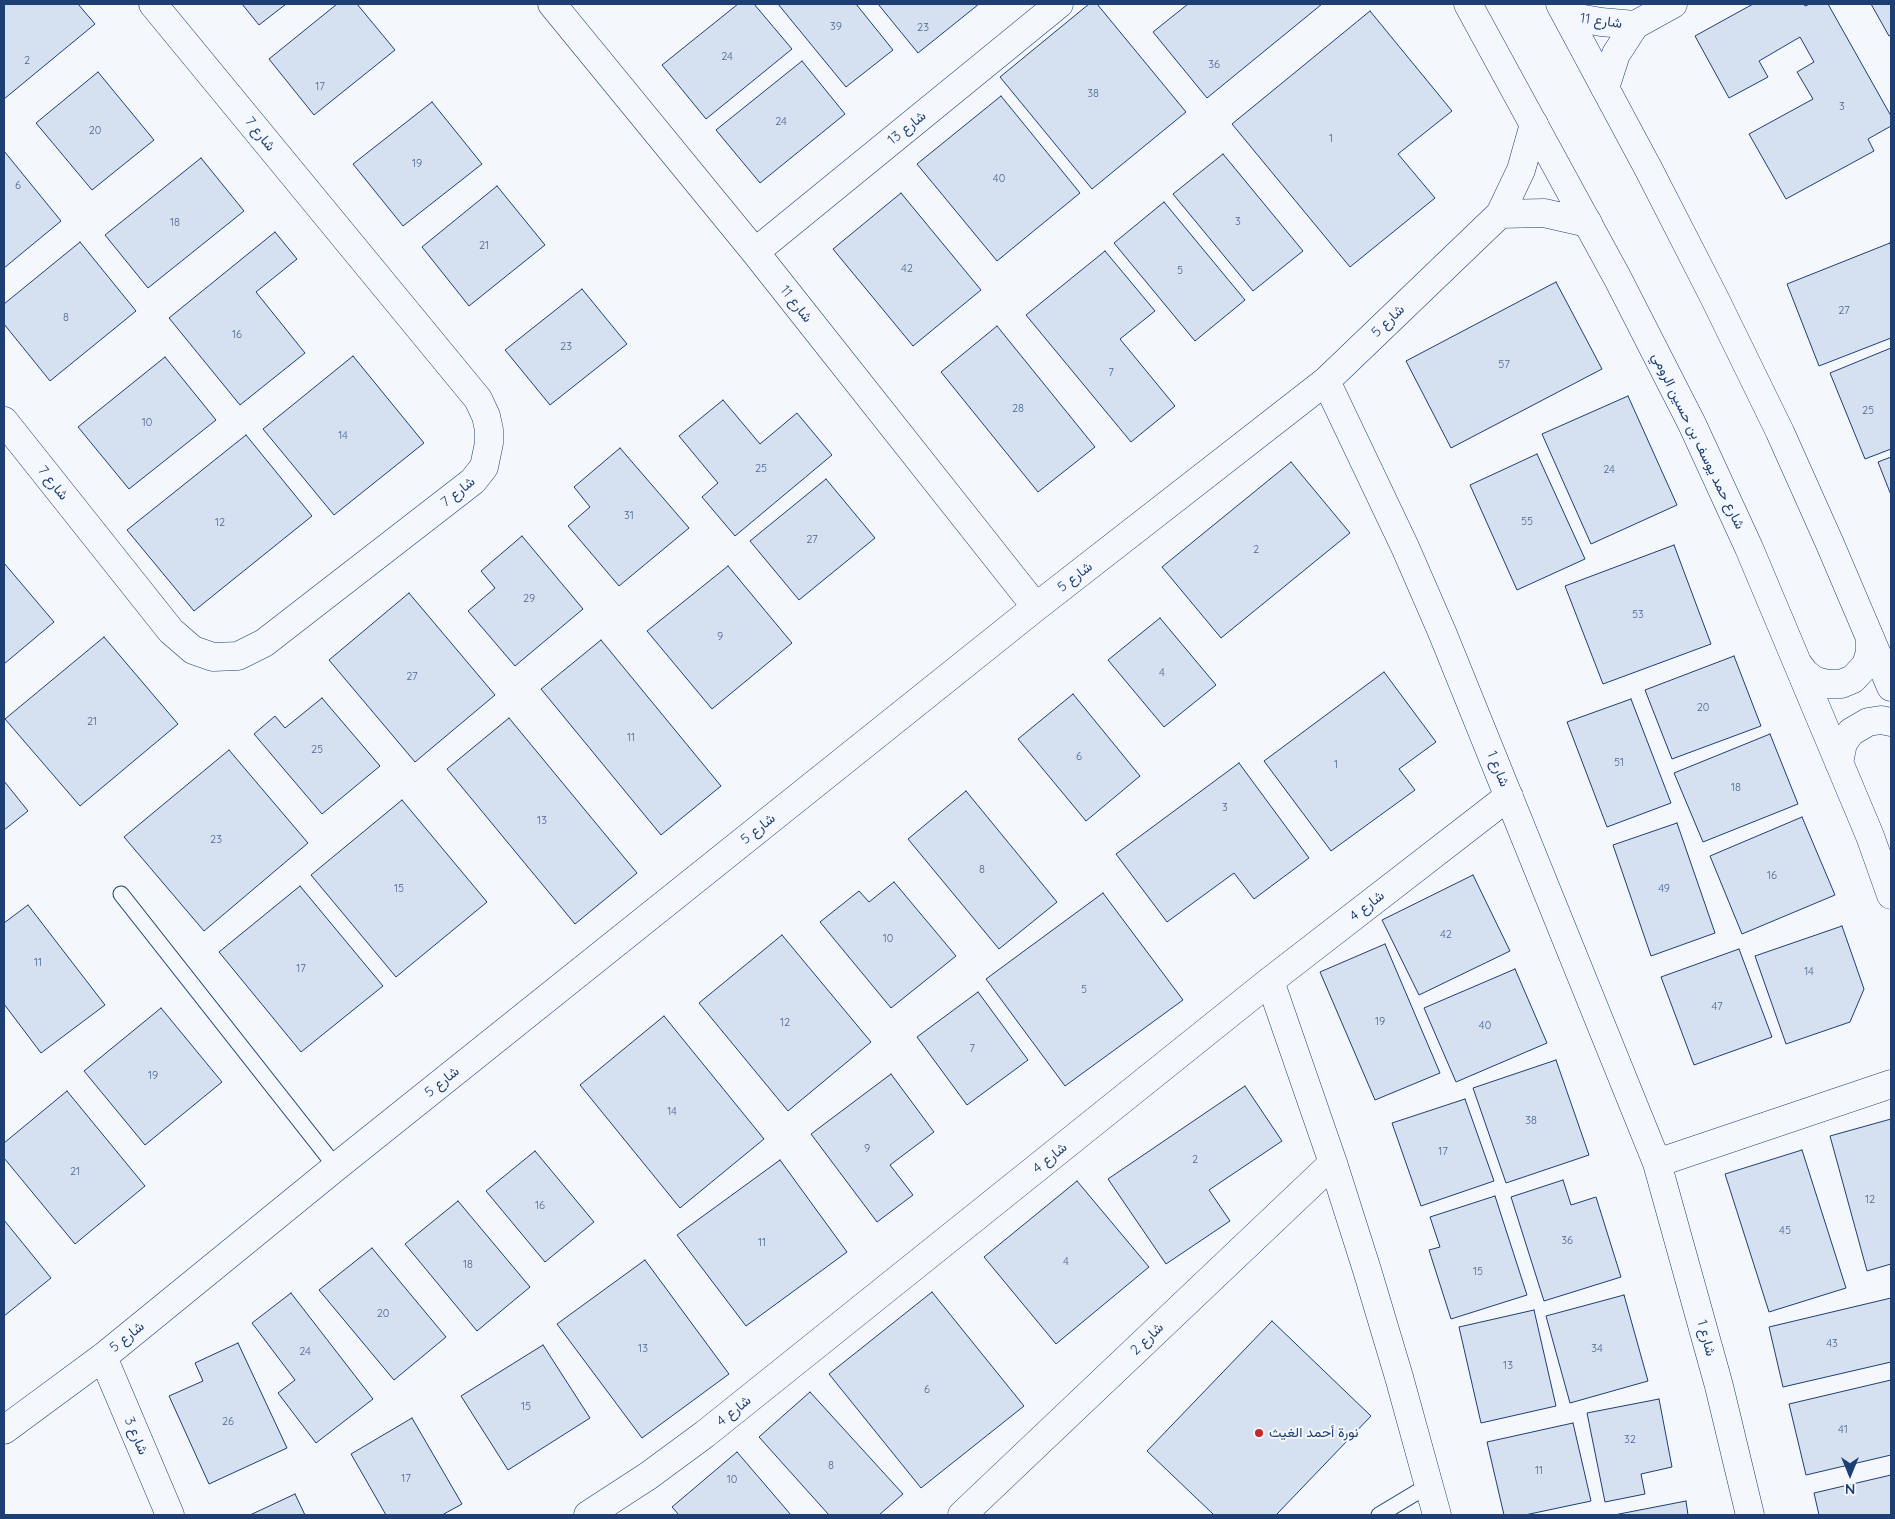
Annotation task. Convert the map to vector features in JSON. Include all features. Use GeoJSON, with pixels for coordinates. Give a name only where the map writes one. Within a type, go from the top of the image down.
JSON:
{"type":"FeatureCollection","features":[{"type":"Feature","properties":{"kind":"street","name":"شارع 7"},"geometry":{"type":"LineString","coordinates":[[4,421],[171,631],[193,650],[213,657],[238,656],[264,643],[473,481],[484,467],[489,443],[489,430],[486,416],[478,398],[153,4]]}},
{"type":"Feature","properties":{"kind":"street","name":"شارع 11"},"geometry":{"type":"LineString","coordinates":[[552,4],[755,252],[1036,607]]}},
{"type":"Feature","properties":{"kind":"street","name":"شارع 13"},"geometry":{"type":"LineString","coordinates":[[755,252],[1059,4]]}},
{"type":"Feature","properties":{"kind":"street","name":"شارع حمد يوسف بن حسين الرومي"},"geometry":{"type":"LineString","coordinates":[[1468,4],[1618,279],[1692,424],[1749,548],[1840,763],[1891,895]]}},
{"type":"Feature","properties":{"kind":"street","name":"شارع 11"},"geometry":{"type":"LineString","coordinates":[[1605,88],[1616,54],[1624,39],[1635,25],[1673,4]]}},
{"type":"Feature","properties":{"kind":"street","name":"شارع 11"},"geometry":{"type":"LineString","coordinates":[[1564,10],[1601,22],[1635,25]]}},
{"type":"Feature","properties":{"kind":"street"},"geometry":{"type":"LineString","coordinates":[[1564,10],[1710,288],[1780,432],[1891,686]]}},
{"type":"Feature","properties":{"kind":"street","name":"شارع 5"},"geometry":{"type":"LineString","coordinates":[[4,1430],[103,1357],[336,1167],[1036,607],[1326,381],[1500,214],[1521,170],[1534,124]]}},
{"type":"Feature","properties":{"kind":"street"},"geometry":{"type":"LineString","coordinates":[[1500,214],[1544,213],[1588,223]]}},
{"type":"Feature","properties":{"kind":"street","name":"شارع 1"},"geometry":{"type":"LineString","coordinates":[[1326,381],[1409,555],[1509,796],[1657,1163],[1717,1376],[1750,1515]]}},
{"type":"Feature","properties":{"kind":"street"},"geometry":{"type":"LineString","coordinates":[[1797,663],[1815,681],[1841,684],[1853,678],[1866,665],[1870,652],[1870,640]]}},
{"type":"Feature","properties":{"kind":"street"},"geometry":{"type":"LineString","coordinates":[[1840,763],[1843,743],[1850,732],[1868,722],[1881,720],[1891,722]]}},
{"type":"Feature","properties":{"kind":"street","name":"شارع 4"},"geometry":{"type":"LineString","coordinates":[[588,1515],[648,1476],[705,1434],[1270,982],[1509,796]]}},
{"type":"Feature","properties":{"kind":"street"},"geometry":{"type":"LineString","coordinates":[[1270,982],[1333,1163],[1367,1270],[1437,1515]]}},
{"type":"Feature","properties":{"kind":"street"},"geometry":{"type":"LineString","coordinates":[[1657,1163],[1891,1084]]}},
{"type":"Feature","properties":{"kind":"street","name":"شارع 2"},"geometry":{"type":"LineString","coordinates":[[962,1515],[1333,1163]]}},
{"type":"Feature","properties":{"kind":"street","name":"شارع 3"},"geometry":{"type":"LineString","coordinates":[[103,1357],[170,1515]]}},
{"type":"Feature","properties":{"kind":"lane"},"geometry":{"type":"LineString","coordinates":[[121,894],[336,1167]]}},
{"type":"Feature","properties":{"kind":"lane"},"geometry":{"type":"LineString","coordinates":[[1379,1515],[1429,1485]]}},
{"type":"Feature","properties":{"kind":"building"},"geometry":{"type":"Polygon","coordinates":[[[4,4],[78,4],[95,24],[4,99],[4,4]]]}},
{"type":"Feature","properties":{"kind":"building"},"geometry":{"type":"Polygon","coordinates":[[[242,4],[286,4],[259,25],[242,4]]]}},
{"type":"Feature","properties":{"kind":"building"},"geometry":{"type":"Polygon","coordinates":[[[337,4],[357,4],[395,50],[314,115],[269,59],[337,4]]]}},
{"type":"Feature","properties":{"kind":"building"},"geometry":{"type":"Polygon","coordinates":[[[738,4],[754,4],[792,49],[706,119],[662,65],[738,4]]]}},
{"type":"Feature","properties":{"kind":"building"},"geometry":{"type":"Polygon","coordinates":[[[778,4],[856,4],[893,50],[846,87],[778,4]]]}},
{"type":"Feature","properties":{"kind":"building"},"geometry":{"type":"Polygon","coordinates":[[[878,4],[979,4],[918,53],[878,4]]]}},
{"type":"Feature","properties":{"kind":"building"},"geometry":{"type":"Polygon","coordinates":[[[1089,4],[1097,4],[1186,112],[1092,189],[1000,77],[1089,4]]]}},
{"type":"Feature","properties":{"kind":"building"},"geometry":{"type":"Polygon","coordinates":[[[1188,4],[1322,4],[1207,98],[1153,32],[1188,4]]]}},
{"type":"Feature","properties":{"kind":"building"},"geometry":{"type":"Polygon","coordinates":[[[1753,4],[1804,4],[1805,6],[1810,4],[1828,4],[1891,116],[1891,126],[1868,139],[1874,151],[1786,199],[1749,134],[1813,99],[1797,72],[1814,62],[1800,37],[1759,61],[1768,77],[1729,98],[1695,36],[1753,4]]]}},
{"type":"Feature","properties":{"kind":"building"},"geometry":{"type":"Polygon","coordinates":[[[1871,4],[1891,4],[1891,35],[1889,36],[1871,4]]]}},
{"type":"Feature","properties":{"kind":"building"},"geometry":{"type":"Polygon","coordinates":[[[1370,11],[1452,111],[1398,154],[1435,198],[1350,267],[1232,124],[1370,11]]]}},
{"type":"Feature","properties":{"kind":"building"},"geometry":{"type":"Polygon","coordinates":[[[802,61],[845,114],[760,183],[716,130],[802,61]]]}},
{"type":"Feature","properties":{"kind":"building"},"geometry":{"type":"Polygon","coordinates":[[[98,72],[154,140],[92,190],[36,123],[98,72]]]}},
{"type":"Feature","properties":{"kind":"building"},"geometry":{"type":"Polygon","coordinates":[[[1001,96],[1080,193],[997,261],[917,164],[1001,96]]]}},
{"type":"Feature","properties":{"kind":"building"},"geometry":{"type":"Polygon","coordinates":[[[432,102],[482,164],[403,226],[353,164],[432,102]]]}},
{"type":"Feature","properties":{"kind":"building"},"geometry":{"type":"Polygon","coordinates":[[[4,151],[61,221],[4,268],[4,151]]]}},
{"type":"Feature","properties":{"kind":"building"},"geometry":{"type":"Polygon","coordinates":[[[1223,154],[1303,251],[1253,291],[1173,194],[1223,154]]]}},
{"type":"Feature","properties":{"kind":"building"},"geometry":{"type":"Polygon","coordinates":[[[201,158],[244,211],[148,288],[105,235],[201,158]]]}},
{"type":"Feature","properties":{"kind":"building"},"geometry":{"type":"Polygon","coordinates":[[[497,186],[545,245],[469,306],[422,247],[497,186]]]}},
{"type":"Feature","properties":{"kind":"building"},"geometry":{"type":"Polygon","coordinates":[[[901,193],[981,290],[913,346],[833,249],[901,193]]]}},
{"type":"Feature","properties":{"kind":"building"},"geometry":{"type":"Polygon","coordinates":[[[1164,202],[1245,300],[1195,341],[1114,243],[1164,202]]]}},
{"type":"Feature","properties":{"kind":"building"},"geometry":{"type":"Polygon","coordinates":[[[275,232],[297,259],[256,292],[305,353],[240,405],[169,318],[275,232]]]}},
{"type":"Feature","properties":{"kind":"building"},"geometry":{"type":"Polygon","coordinates":[[[80,242],[136,311],[50,381],[4,324],[4,304],[80,242]]]}},
{"type":"Feature","properties":{"kind":"building"},"geometry":{"type":"Polygon","coordinates":[[[1890,243],[1891,338],[1819,366],[1787,284],[1890,243]]]}},
{"type":"Feature","properties":{"kind":"building"},"geometry":{"type":"Polygon","coordinates":[[[1105,251],[1155,311],[1120,339],[1175,406],[1131,442],[1026,315],[1105,251]]]}},
{"type":"Feature","properties":{"kind":"building"},"geometry":{"type":"Polygon","coordinates":[[[1556,282],[1602,369],[1451,448],[1406,361],[1556,282]]]}},
{"type":"Feature","properties":{"kind":"building"},"geometry":{"type":"Polygon","coordinates":[[[582,289],[627,344],[550,405],[505,350],[582,289]]]}},
{"type":"Feature","properties":{"kind":"building"},"geometry":{"type":"Polygon","coordinates":[[[997,326],[1095,447],[1038,492],[941,372],[997,326]]]}},
{"type":"Feature","properties":{"kind":"building"},"geometry":{"type":"Polygon","coordinates":[[[1891,348],[1891,449],[1865,459],[1830,373],[1891,348]]]}},
{"type":"Feature","properties":{"kind":"building"},"geometry":{"type":"Polygon","coordinates":[[[353,356],[424,443],[334,515],[263,429],[353,356]]]}},
{"type":"Feature","properties":{"kind":"building"},"geometry":{"type":"Polygon","coordinates":[[[165,357],[216,420],[129,489],[78,427],[165,357]]]}},
{"type":"Feature","properties":{"kind":"building"},"geometry":{"type":"Polygon","coordinates":[[[1628,396],[1677,505],[1591,544],[1542,434],[1628,396]]]}},
{"type":"Feature","properties":{"kind":"building"},"geometry":{"type":"Polygon","coordinates":[[[723,400],[760,444],[797,413],[832,455],[735,536],[702,497],[718,483],[679,436],[723,400]]]}},
{"type":"Feature","properties":{"kind":"building"},"geometry":{"type":"Polygon","coordinates":[[[246,435],[312,516],[194,611],[127,530],[246,435]]]}},
{"type":"Feature","properties":{"kind":"building"},"geometry":{"type":"Polygon","coordinates":[[[620,448],[689,528],[619,586],[568,526],[590,507],[574,487],[620,448]]]}},
{"type":"Feature","properties":{"kind":"building"},"geometry":{"type":"Polygon","coordinates":[[[1537,454],[1585,559],[1517,590],[1470,485],[1537,454]]]}},
{"type":"Feature","properties":{"kind":"building"},"geometry":{"type":"Polygon","coordinates":[[[1891,457],[1891,495],[1878,462],[1891,457]]]}},
{"type":"Feature","properties":{"kind":"building"},"geometry":{"type":"Polygon","coordinates":[[[1291,462],[1350,533],[1221,638],[1162,567],[1291,462]]]}},
{"type":"Feature","properties":{"kind":"building"},"geometry":{"type":"Polygon","coordinates":[[[826,479],[875,538],[799,600],[750,541],[826,479]]]}},
{"type":"Feature","properties":{"kind":"building"},"geometry":{"type":"Polygon","coordinates":[[[522,536],[583,609],[515,666],[468,611],[495,588],[481,571],[522,536]]]}},
{"type":"Feature","properties":{"kind":"building"},"geometry":{"type":"Polygon","coordinates":[[[1674,545],[1711,644],[1603,684],[1565,586],[1674,545]]]}},
{"type":"Feature","properties":{"kind":"building"},"geometry":{"type":"Polygon","coordinates":[[[4,563],[54,622],[4,664],[4,563]]]}},
{"type":"Feature","properties":{"kind":"building"},"geometry":{"type":"Polygon","coordinates":[[[728,566],[792,643],[712,709],[647,631],[728,566]]]}},
{"type":"Feature","properties":{"kind":"building"},"geometry":{"type":"Polygon","coordinates":[[[409,593],[495,695],[415,762],[329,660],[409,593]]]}},
{"type":"Feature","properties":{"kind":"building"},"geometry":{"type":"Polygon","coordinates":[[[1160,618],[1216,685],[1164,727],[1108,660],[1160,618]]]}},
{"type":"Feature","properties":{"kind":"building"},"geometry":{"type":"Polygon","coordinates":[[[104,637],[178,724],[80,806],[5,719],[104,637]]]}},
{"type":"Feature","properties":{"kind":"building"},"geometry":{"type":"Polygon","coordinates":[[[601,640],[721,786],[661,835],[541,689],[601,640]]]}},
{"type":"Feature","properties":{"kind":"building"},"geometry":{"type":"Polygon","coordinates":[[[1734,656],[1761,726],[1672,759],[1645,690],[1734,656]]]}},
{"type":"Feature","properties":{"kind":"building"},"geometry":{"type":"Polygon","coordinates":[[[1384,672],[1436,742],[1399,769],[1415,790],[1331,851],[1264,761],[1384,672]]]}},
{"type":"Feature","properties":{"kind":"building"},"geometry":{"type":"Polygon","coordinates":[[[1073,694],[1140,776],[1086,821],[1018,739],[1073,694]]]}},
{"type":"Feature","properties":{"kind":"building"},"geometry":{"type":"Polygon","coordinates":[[[322,698],[380,766],[322,814],[254,734],[275,716],[285,728],[322,698]]]}},
{"type":"Feature","properties":{"kind":"building"},"geometry":{"type":"Polygon","coordinates":[[[1631,699],[1671,803],[1607,827],[1567,722],[1631,699]]]}},
{"type":"Feature","properties":{"kind":"building"},"geometry":{"type":"Polygon","coordinates":[[[509,718],[637,873],[575,924],[447,769],[509,718]]]}},
{"type":"Feature","properties":{"kind":"building"},"geometry":{"type":"Polygon","coordinates":[[[1770,734],[1798,804],[1703,842],[1674,773],[1770,734]]]}},
{"type":"Feature","properties":{"kind":"building"},"geometry":{"type":"Polygon","coordinates":[[[229,750],[308,843],[204,931],[124,837],[229,750]]]}},
{"type":"Feature","properties":{"kind":"building"},"geometry":{"type":"Polygon","coordinates":[[[1239,763],[1309,858],[1254,899],[1234,873],[1167,922],[1116,854],[1239,763]]]}},
{"type":"Feature","properties":{"kind":"building"},"geometry":{"type":"Polygon","coordinates":[[[4,781],[28,811],[4,830],[4,781]]]}},
{"type":"Feature","properties":{"kind":"building"},"geometry":{"type":"Polygon","coordinates":[[[966,791],[1057,902],[999,949],[908,839],[966,791]]]}},
{"type":"Feature","properties":{"kind":"building"},"geometry":{"type":"Polygon","coordinates":[[[402,800],[487,902],[396,977],[311,875],[402,800]]]}},
{"type":"Feature","properties":{"kind":"building"},"geometry":{"type":"Polygon","coordinates":[[[1802,817],[1835,895],[1742,934],[1710,856],[1802,817]]]}},
{"type":"Feature","properties":{"kind":"building"},"geometry":{"type":"Polygon","coordinates":[[[1677,823],[1715,933],[1651,956],[1613,845],[1677,823]]]}},
{"type":"Feature","properties":{"kind":"building"},"geometry":{"type":"Polygon","coordinates":[[[1473,875],[1510,951],[1419,995],[1382,920],[1473,875]]]}},
{"type":"Feature","properties":{"kind":"building"},"geometry":{"type":"Polygon","coordinates":[[[894,882],[956,956],[891,1008],[820,922],[859,891],[869,902],[894,882]]]}},
{"type":"Feature","properties":{"kind":"building"},"geometry":{"type":"Polygon","coordinates":[[[300,886],[383,986],[301,1052],[219,952],[300,886]]]}},
{"type":"Feature","properties":{"kind":"building"},"geometry":{"type":"Polygon","coordinates":[[[1103,893],[1183,1000],[1065,1086],[986,979],[1103,893]]]}},
{"type":"Feature","properties":{"kind":"building"},"geometry":{"type":"Polygon","coordinates":[[[28,905],[105,1005],[41,1053],[4,1004],[4,923],[28,905]]]}},
{"type":"Feature","properties":{"kind":"building"},"geometry":{"type":"Polygon","coordinates":[[[1842,926],[1864,989],[1850,1022],[1786,1044],[1755,956],[1842,926]]]}},
{"type":"Feature","properties":{"kind":"building"},"geometry":{"type":"Polygon","coordinates":[[[782,935],[871,1042],[788,1111],[699,1003],[782,935]]]}},
{"type":"Feature","properties":{"kind":"building"},"geometry":{"type":"Polygon","coordinates":[[[1385,944],[1440,1073],[1375,1100],[1320,972],[1385,944]]]}},
{"type":"Feature","properties":{"kind":"building"},"geometry":{"type":"Polygon","coordinates":[[[1739,949],[1772,1037],[1694,1065],[1661,977],[1739,949]]]}},
{"type":"Feature","properties":{"kind":"building"},"geometry":{"type":"Polygon","coordinates":[[[1515,969],[1547,1043],[1456,1082],[1424,1008],[1515,969]]]}},
{"type":"Feature","properties":{"kind":"building"},"geometry":{"type":"Polygon","coordinates":[[[978,992],[1028,1060],[967,1105],[917,1037],[978,992]]]}},
{"type":"Feature","properties":{"kind":"building"},"geometry":{"type":"Polygon","coordinates":[[[161,1008],[222,1082],[145,1145],[84,1071],[161,1008]]]}},
{"type":"Feature","properties":{"kind":"building"},"geometry":{"type":"Polygon","coordinates":[[[664,1016],[764,1139],[680,1208],[580,1085],[664,1016]]]}},
{"type":"Feature","properties":{"kind":"building"},"geometry":{"type":"Polygon","coordinates":[[[1556,1060],[1589,1155],[1506,1183],[1473,1088],[1556,1060]]]}},
{"type":"Feature","properties":{"kind":"building"},"geometry":{"type":"Polygon","coordinates":[[[891,1074],[934,1132],[890,1165],[913,1195],[877,1222],[811,1134],[891,1074]]]}},
{"type":"Feature","properties":{"kind":"building"},"geometry":{"type":"Polygon","coordinates":[[[1245,1086],[1282,1141],[1209,1190],[1230,1221],[1166,1264],[1108,1179],[1245,1086]]]}},
{"type":"Feature","properties":{"kind":"building"},"geometry":{"type":"Polygon","coordinates":[[[67,1091],[145,1186],[75,1244],[4,1158],[4,1143],[67,1091]]]}},
{"type":"Feature","properties":{"kind":"building"},"geometry":{"type":"Polygon","coordinates":[[[1465,1099],[1494,1181],[1421,1206],[1392,1123],[1465,1099]]]}},
{"type":"Feature","properties":{"kind":"building"},"geometry":{"type":"Polygon","coordinates":[[[1891,1119],[1891,1264],[1867,1271],[1830,1136],[1891,1119]]]}},
{"type":"Feature","properties":{"kind":"building"},"geometry":{"type":"Polygon","coordinates":[[[1802,1150],[1846,1288],[1769,1312],[1725,1174],[1802,1150]]]}},
{"type":"Feature","properties":{"kind":"building"},"geometry":{"type":"Polygon","coordinates":[[[535,1151],[594,1222],[545,1262],[486,1191],[535,1151]]]}},
{"type":"Feature","properties":{"kind":"building"},"geometry":{"type":"Polygon","coordinates":[[[780,1160],[847,1252],[746,1326],[677,1235],[780,1160]]]}},
{"type":"Feature","properties":{"kind":"building"},"geometry":{"type":"Polygon","coordinates":[[[1563,1180],[1571,1205],[1596,1197],[1621,1277],[1544,1301],[1511,1197],[1563,1180]]]}},
{"type":"Feature","properties":{"kind":"building"},"geometry":{"type":"Polygon","coordinates":[[[1077,1181],[1149,1267],[1056,1344],[984,1257],[1077,1181]]]}},
{"type":"Feature","properties":{"kind":"building"},"geometry":{"type":"Polygon","coordinates":[[[1495,1196],[1527,1295],[1451,1319],[1429,1250],[1440,1247],[1430,1217],[1495,1196]]]}},
{"type":"Feature","properties":{"kind":"building"},"geometry":{"type":"Polygon","coordinates":[[[458,1201],[530,1287],[477,1331],[405,1244],[458,1201]]]}},
{"type":"Feature","properties":{"kind":"building"},"geometry":{"type":"Polygon","coordinates":[[[4,1220],[51,1278],[4,1316],[4,1220]]]}},
{"type":"Feature","properties":{"kind":"building"},"geometry":{"type":"Polygon","coordinates":[[[372,1248],[446,1337],[394,1380],[319,1290],[372,1248]]]}},
{"type":"Feature","properties":{"kind":"building"},"geometry":{"type":"Polygon","coordinates":[[[645,1260],[729,1374],[642,1438],[557,1324],[645,1260]]]}},
{"type":"Feature","properties":{"kind":"building"},"geometry":{"type":"Polygon","coordinates":[[[932,1292],[1024,1406],[921,1488],[829,1374],[932,1292]]]}},
{"type":"Feature","properties":{"kind":"building"},"geometry":{"type":"Polygon","coordinates":[[[291,1293],[373,1399],[316,1443],[278,1393],[295,1380],[252,1323],[291,1293]]]}},
{"type":"Feature","properties":{"kind":"building"},"geometry":{"type":"Polygon","coordinates":[[[1624,1295],[1648,1381],[1570,1403],[1546,1316],[1624,1295]]]}},
{"type":"Feature","properties":{"kind":"building"},"geometry":{"type":"Polygon","coordinates":[[[1891,1298],[1891,1362],[1783,1387],[1769,1327],[1891,1298]]]}},
{"type":"Feature","properties":{"kind":"building"},"geometry":{"type":"Polygon","coordinates":[[[1534,1310],[1556,1406],[1481,1423],[1459,1327],[1534,1310]]]}},
{"type":"Feature","properties":{"kind":"building","name":"نورة أحمد الغيث"},"geometry":{"type":"Polygon","coordinates":[[[1272,1321],[1371,1416],[1276,1515],[1214,1515],[1147,1451],[1272,1321]]]}},
{"type":"Feature","properties":{"kind":"building"},"geometry":{"type":"Polygon","coordinates":[[[238,1343],[287,1448],[209,1484],[169,1396],[203,1381],[195,1363],[238,1343]]]}},
{"type":"Feature","properties":{"kind":"building"},"geometry":{"type":"Polygon","coordinates":[[[543,1345],[590,1418],[508,1470],[461,1396],[543,1345]]]}},
{"type":"Feature","properties":{"kind":"building"},"geometry":{"type":"Polygon","coordinates":[[[1891,1380],[1891,1455],[1806,1475],[1789,1404],[1891,1380]]]}},
{"type":"Feature","properties":{"kind":"building"},"geometry":{"type":"Polygon","coordinates":[[[810,1392],[903,1494],[879,1515],[829,1515],[759,1437],[810,1392]]]}},
{"type":"Feature","properties":{"kind":"building"},"geometry":{"type":"Polygon","coordinates":[[[1659,1399],[1672,1467],[1641,1474],[1645,1494],[1605,1502],[1587,1413],[1659,1399]]]}},
{"type":"Feature","properties":{"kind":"building"},"geometry":{"type":"Polygon","coordinates":[[[412,1418],[462,1504],[442,1515],[386,1515],[351,1454],[412,1418]]]}},
{"type":"Feature","properties":{"kind":"building"},"geometry":{"type":"Polygon","coordinates":[[[1573,1423],[1591,1501],[1525,1515],[1504,1515],[1487,1442],[1573,1423]]]}},
{"type":"Feature","properties":{"kind":"building"},"geometry":{"type":"Polygon","coordinates":[[[737,1452],[791,1515],[679,1515],[672,1507],[737,1452]]]}},
{"type":"Feature","properties":{"kind":"building"},"geometry":{"type":"Polygon","coordinates":[[[1891,1475],[1891,1515],[1819,1515],[1814,1493],[1891,1475]]]}},
{"type":"Feature","properties":{"kind":"building"},"geometry":{"type":"Polygon","coordinates":[[[295,1494],[305,1515],[250,1515],[295,1494]]]}},
{"type":"Feature","properties":{"kind":"building"},"geometry":{"type":"Polygon","coordinates":[[[1686,1501],[1688,1515],[1614,1515],[1686,1501]]]}},
{"type":"Feature","properties":{"kind":"place","name":"نورة أحمد الغيث"},"geometry":{"type":"Point","coordinates":[1259,1433]}}]}
